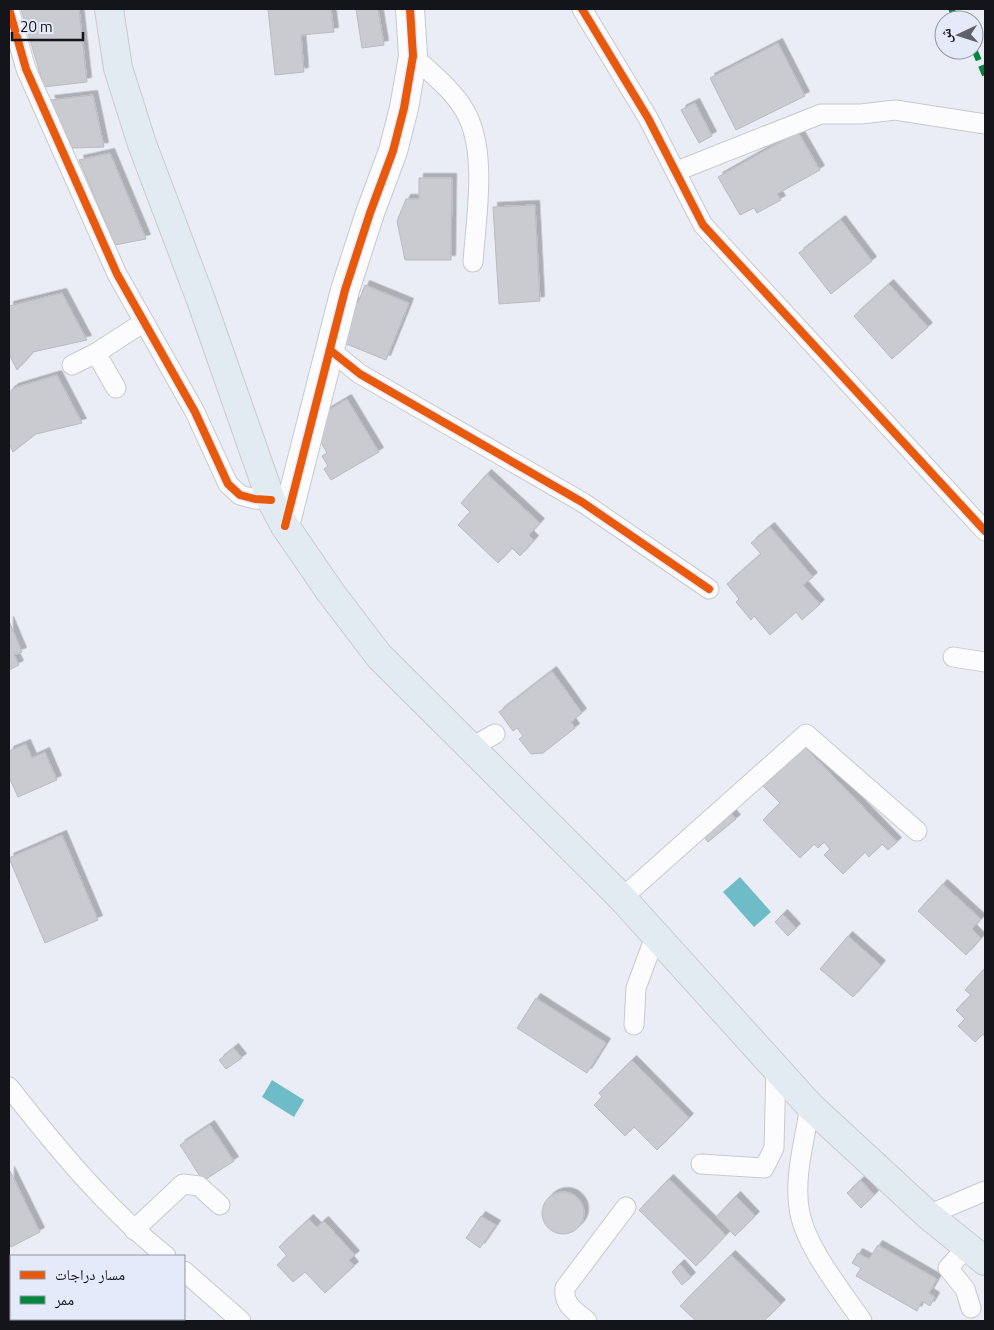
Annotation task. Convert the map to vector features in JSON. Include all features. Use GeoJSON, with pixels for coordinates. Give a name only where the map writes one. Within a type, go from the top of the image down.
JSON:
{"type":"FeatureCollection","features":[{"type":"Feature","properties":{"kind":"main road"},"geometry":{"type":"LineString","coordinates":[[109,9],[118,68],[142,144],[201,300],[271,500],[285,526],[331,594],[379,656],[622,898],[776,1066],[810,1106],[928,1215],[976,1254]]}},
{"type":"Feature","properties":{"kind":"street"},"geometry":{"type":"LineString","coordinates":[[9,9],[26,69],[117,274],[195,412],[228,484],[240,495],[255,499],[271,500]]}},
{"type":"Feature","properties":{"kind":"street"},"geometry":{"type":"LineString","coordinates":[[285,526],[346,290],[370,213],[394,151],[413,56],[410,9]]}},
{"type":"Feature","properties":{"kind":"street"},"geometry":{"type":"LineString","coordinates":[[582,9],[678,171],[704,225],[985,532]]}},
{"type":"Feature","properties":{"kind":"street"},"geometry":{"type":"LineString","coordinates":[[413,56],[445,85],[460,105],[476,137],[478,192],[473,262]]}},
{"type":"Feature","properties":{"kind":"street"},"geometry":{"type":"LineString","coordinates":[[678,171],[821,114],[861,114],[895,110],[985,124]]}},
{"type":"Feature","properties":{"kind":"street"},"geometry":{"type":"LineString","coordinates":[[72,365],[96,353],[144,322]]}},
{"type":"Feature","properties":{"kind":"street"},"geometry":{"type":"LineString","coordinates":[[330,350],[360,374],[582,502],[710,589]]}},
{"type":"Feature","properties":{"kind":"street"},"geometry":{"type":"LineString","coordinates":[[96,353],[116,388]]}},
{"type":"Feature","properties":{"kind":"street"},"geometry":{"type":"LineString","coordinates":[[953,657],[985,662]]}},
{"type":"Feature","properties":{"kind":"street"},"geometry":{"type":"LineString","coordinates":[[472,748],[495,734]]}},
{"type":"Feature","properties":{"kind":"street"},"geometry":{"type":"LineString","coordinates":[[622,898],[806,734],[917,831]]}},
{"type":"Feature","properties":{"kind":"street"},"geometry":{"type":"LineString","coordinates":[[622,898],[669,868]]}},
{"type":"Feature","properties":{"kind":"street"},"geometry":{"type":"LineString","coordinates":[[634,1025],[636,988],[656,934]]}},
{"type":"Feature","properties":{"kind":"street"},"geometry":{"type":"LineString","coordinates":[[701,1164],[764,1168],[774,1148],[776,1066]]}},
{"type":"Feature","properties":{"kind":"street"},"geometry":{"type":"LineString","coordinates":[[9,1086],[44,1132],[134,1230],[165,1255]]}},
{"type":"Feature","properties":{"kind":"street"},"geometry":{"type":"LineString","coordinates":[[810,1106],[799,1175],[799,1209],[811,1242],[862,1321]]}},
{"type":"Feature","properties":{"kind":"street"},"geometry":{"type":"LineString","coordinates":[[134,1230],[183,1184],[199,1186],[220,1205]]}},
{"type":"Feature","properties":{"kind":"street"},"geometry":{"type":"LineString","coordinates":[[928,1215],[985,1191]]}},
{"type":"Feature","properties":{"kind":"street"},"geometry":{"type":"LineString","coordinates":[[587,1321],[568,1306],[564,1298],[565,1288],[626,1207]]}},
{"type":"Feature","properties":{"kind":"street"},"geometry":{"type":"LineString","coordinates":[[971,1308],[965,1289],[948,1268],[976,1254]]}},
{"type":"Feature","properties":{"kind":"street"},"geometry":{"type":"LineString","coordinates":[[185,1272],[241,1321]]}},
{"type":"Feature","properties":{"kind":"water"},"geometry":{"type":"Polygon","coordinates":[[[740,877],[771,912],[754,927],[723,892],[740,877]]]}},
{"type":"Feature","properties":{"kind":"water"},"geometry":{"type":"Polygon","coordinates":[[[272,1080],[304,1100],[294,1117],[262,1097],[272,1080]]]}},
{"type":"Feature","properties":{"kind":"building"},"geometry":{"type":"Polygon","coordinates":[[[21,9],[79,9],[87,82],[44,87],[21,9]]]}},
{"type":"Feature","properties":{"kind":"building"},"geometry":{"type":"Polygon","coordinates":[[[268,9],[331,9],[334,32],[301,35],[304,72],[275,75],[268,9]]]}},
{"type":"Feature","properties":{"kind":"building"},"geometry":{"type":"Polygon","coordinates":[[[356,9],[378,9],[384,45],[362,48],[356,9]]]}},
{"type":"Feature","properties":{"kind":"building"},"geometry":{"type":"Polygon","coordinates":[[[778,43],[805,96],[736,130],[710,78],[778,43]]]}},
{"type":"Feature","properties":{"kind":"building"},"geometry":{"type":"Polygon","coordinates":[[[93,95],[104,147],[72,148],[50,100],[93,95]]]}},
{"type":"Feature","properties":{"kind":"building"},"geometry":{"type":"Polygon","coordinates":[[[695,103],[712,136],[699,143],[681,110],[695,103]]]}},
{"type":"Feature","properties":{"kind":"building"},"geometry":{"type":"Polygon","coordinates":[[[798,132],[820,170],[777,194],[781,200],[757,213],[754,208],[740,215],[718,177],[798,132]]]}},
{"type":"Feature","properties":{"kind":"building"},"geometry":{"type":"Polygon","coordinates":[[[110,153],[146,239],[115,245],[79,160],[110,153]]]}},
{"type":"Feature","properties":{"kind":"building"},"geometry":{"type":"Polygon","coordinates":[[[419,178],[452,178],[451,260],[405,260],[397,221],[406,199],[419,199],[419,178]]]}},
{"type":"Feature","properties":{"kind":"building"},"geometry":{"type":"Polygon","coordinates":[[[535,205],[540,301],[499,304],[493,207],[535,205]]]}},
{"type":"Feature","properties":{"kind":"building"},"geometry":{"type":"Polygon","coordinates":[[[841,220],[872,261],[831,294],[799,253],[841,220]]]}},
{"type":"Feature","properties":{"kind":"building"},"geometry":{"type":"Polygon","coordinates":[[[889,284],[928,327],[892,359],[854,316],[889,284]]]}},
{"type":"Feature","properties":{"kind":"building"},"geometry":{"type":"Polygon","coordinates":[[[365,285],[409,303],[386,360],[339,341],[350,301],[358,303],[365,285]]]}},
{"type":"Feature","properties":{"kind":"building"},"geometry":{"type":"Polygon","coordinates":[[[62,293],[87,340],[33,352],[17,370],[9,354],[9,306],[62,293]]]}},
{"type":"Feature","properties":{"kind":"building"},"geometry":{"type":"Polygon","coordinates":[[[57,375],[82,423],[36,434],[13,452],[9,443],[9,392],[14,388],[57,375]]]}},
{"type":"Feature","properties":{"kind":"building"},"geometry":{"type":"Polygon","coordinates":[[[347,399],[379,452],[331,480],[324,469],[328,466],[322,456],[327,453],[320,440],[325,436],[317,424],[317,417],[347,399]]]}},
{"type":"Feature","properties":{"kind":"building"},"geometry":{"type":"Polygon","coordinates":[[[487,474],[540,523],[529,535],[534,540],[520,556],[512,548],[498,563],[458,525],[470,512],[461,503],[487,474]]]}},
{"type":"Feature","properties":{"kind":"building"},"geometry":{"type":"Polygon","coordinates":[[[770,527],[813,577],[803,585],[820,604],[802,620],[796,612],[770,635],[754,616],[751,620],[736,602],[739,599],[727,584],[761,554],[751,543],[770,527]]]}},
{"type":"Feature","properties":{"kind":"building"},"geometry":{"type":"Polygon","coordinates":[[[9,621],[22,652],[14,655],[19,665],[9,670],[9,621]]]}},
{"type":"Feature","properties":{"kind":"building"},"geometry":{"type":"Polygon","coordinates":[[[552,671],[582,713],[571,722],[575,728],[543,753],[531,754],[519,739],[523,736],[517,728],[513,731],[499,712],[552,671]]]}},
{"type":"Feature","properties":{"kind":"building"},"geometry":{"type":"Polygon","coordinates":[[[26,744],[32,758],[45,752],[57,780],[18,797],[9,777],[9,751],[26,744]]]}},
{"type":"Feature","properties":{"kind":"building"},"geometry":{"type":"Polygon","coordinates":[[[802,744],[897,842],[888,850],[882,844],[869,857],[865,852],[843,874],[824,855],[830,849],[824,842],[818,848],[814,844],[800,858],[763,820],[780,803],[761,784],[802,744]]]}},
{"type":"Feature","properties":{"kind":"building"},"geometry":{"type":"Polygon","coordinates":[[[727,809],[736,819],[708,842],[700,831],[727,809]]]}},
{"type":"Feature","properties":{"kind":"building"},"geometry":{"type":"Polygon","coordinates":[[[62,835],[98,920],[45,943],[9,858],[62,835]]]}},
{"type":"Feature","properties":{"kind":"building"},"geometry":{"type":"Polygon","coordinates":[[[943,884],[981,919],[972,929],[981,938],[966,955],[918,911],[943,884]]]}},
{"type":"Feature","properties":{"kind":"building"},"geometry":{"type":"Polygon","coordinates":[[[783,914],[796,928],[788,936],[775,922],[783,914]]]}},
{"type":"Feature","properties":{"kind":"building"},"geometry":{"type":"Polygon","coordinates":[[[848,936],[881,965],[853,997],[820,969],[848,936]]]}},
{"type":"Feature","properties":{"kind":"building"},"geometry":{"type":"Polygon","coordinates":[[[985,968],[985,1037],[983,1034],[975,1042],[958,1026],[965,1019],[956,1010],[971,995],[965,990],[985,968]]]}},
{"type":"Feature","properties":{"kind":"building"},"geometry":{"type":"Polygon","coordinates":[[[536,998],[606,1043],[587,1073],[517,1028],[536,998]]]}},
{"type":"Feature","properties":{"kind":"building"},"geometry":{"type":"Polygon","coordinates":[[[234,1048],[242,1058],[226,1069],[219,1060],[234,1048]]]}},
{"type":"Feature","properties":{"kind":"building"},"geometry":{"type":"Polygon","coordinates":[[[632,1060],[689,1118],[657,1150],[634,1127],[625,1136],[594,1105],[602,1097],[599,1093],[632,1060]]]}},
{"type":"Feature","properties":{"kind":"building"},"geometry":{"type":"Polygon","coordinates":[[[210,1125],[234,1161],[203,1181],[180,1145],[210,1125]]]}},
{"type":"Feature","properties":{"kind":"building"},"geometry":{"type":"Polygon","coordinates":[[[10,1171],[40,1232],[11,1247],[9,1243],[10,1171]]]}},
{"type":"Feature","properties":{"kind":"building"},"geometry":{"type":"Polygon","coordinates":[[[669,1179],[726,1235],[696,1266],[639,1210],[669,1179]]]}},
{"type":"Feature","properties":{"kind":"building"},"geometry":{"type":"Polygon","coordinates":[[[861,1180],[874,1195],[861,1208],[847,1193],[861,1180]]]}},
{"type":"Feature","properties":{"kind":"building"},"geometry":{"type":"Polygon","coordinates":[[[559,1192],[567,1192],[578,1198],[584,1213],[578,1228],[567,1234],[559,1234],[548,1228],[542,1217],[542,1209],[548,1198],[559,1192]]]}},
{"type":"Feature","properties":{"kind":"building"},"geometry":{"type":"Polygon","coordinates":[[[736,1196],[755,1216],[735,1236],[716,1217],[736,1196]]]}},
{"type":"Feature","properties":{"kind":"building"},"geometry":{"type":"Polygon","coordinates":[[[481,1216],[496,1225],[480,1248],[466,1238],[481,1216]]]}},
{"type":"Feature","properties":{"kind":"building"},"geometry":{"type":"Polygon","coordinates":[[[309,1219],[317,1227],[324,1221],[355,1255],[349,1260],[354,1266],[325,1293],[305,1272],[293,1282],[277,1265],[287,1256],[279,1247],[309,1219]]]}},
{"type":"Feature","properties":{"kind":"building"},"geometry":{"type":"Polygon","coordinates":[[[878,1245],[937,1279],[929,1293],[935,1297],[930,1306],[922,1301],[917,1311],[856,1276],[861,1268],[852,1263],[858,1253],[869,1259],[878,1245]]]}},
{"type":"Feature","properties":{"kind":"building"},"geometry":{"type":"Polygon","coordinates":[[[731,1255],[781,1304],[764,1321],[696,1321],[680,1306],[731,1255]]]}},
{"type":"Feature","properties":{"kind":"building"},"geometry":{"type":"Polygon","coordinates":[[[680,1264],[691,1277],[682,1285],[672,1272],[680,1264]]]}},
{"type":"Feature","properties":{"kind":"marked path"},"geometry":{"type":"LineString","coordinates":[[979,60],[985,75]]}},
{"type":"Feature","properties":{"kind":"cycle path"},"geometry":{"type":"LineString","coordinates":[[9,9],[26,69],[117,274],[195,412],[228,484],[240,495],[255,499],[271,500]]}},
{"type":"Feature","properties":{"kind":"cycle path"},"geometry":{"type":"LineString","coordinates":[[285,526],[345,290],[370,213],[393,151],[404,108],[413,56],[410,9]]}},
{"type":"Feature","properties":{"kind":"cycle path"},"geometry":{"type":"LineString","coordinates":[[582,9],[648,118],[703,225],[985,531]]}},
{"type":"Feature","properties":{"kind":"cycle path"},"geometry":{"type":"LineString","coordinates":[[330,350],[360,374],[582,502],[709,589]]}}]}
